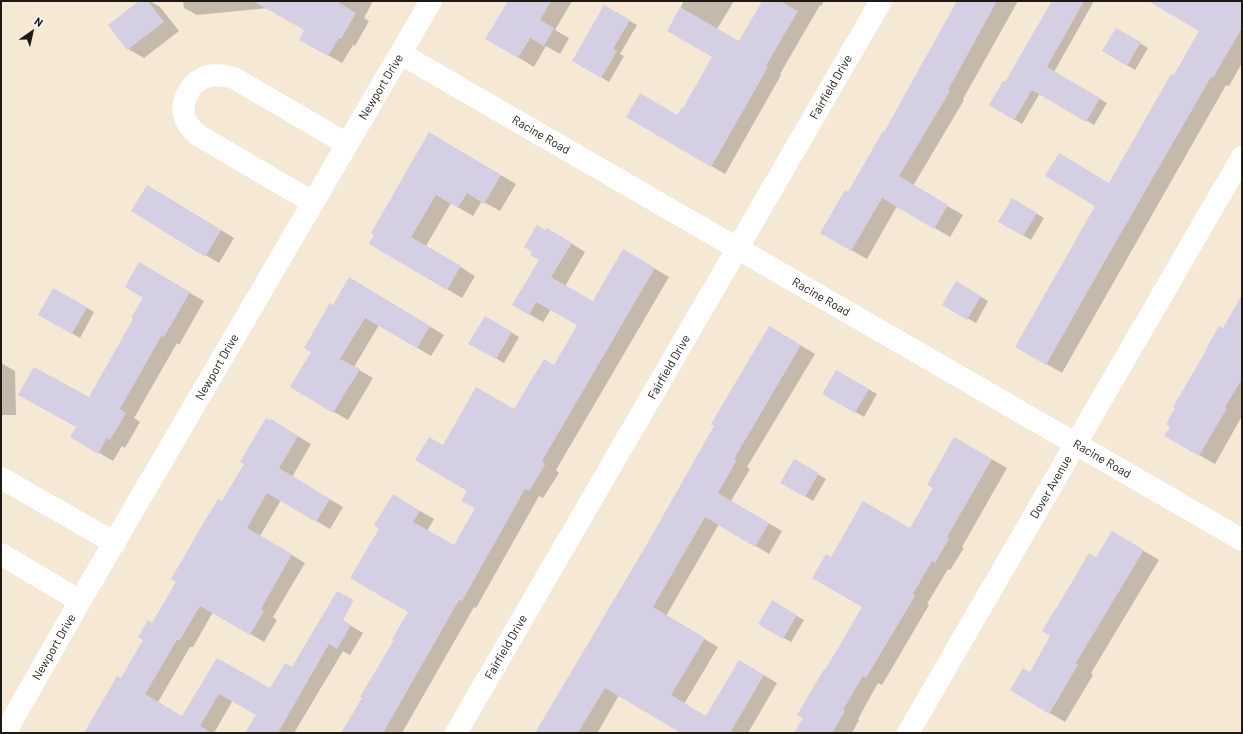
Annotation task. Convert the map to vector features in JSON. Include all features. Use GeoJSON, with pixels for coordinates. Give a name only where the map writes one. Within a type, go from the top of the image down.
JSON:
{"type":"FeatureCollection","features":[{"type":"Feature","properties":{"kind":"street","name":"Newport Drive"},"geometry":{"type":"LineString","coordinates":[[5,733],[312,202],[431,1]]}},
{"type":"Feature","properties":{"kind":"street","name":"Fairfield Drive"},"geometry":{"type":"LineString","coordinates":[[456,733],[881,1]]}},
{"type":"Feature","properties":{"kind":"street","name":"Racine Road"},"geometry":{"type":"LineString","coordinates":[[400,54],[1242,540]]}},
{"type":"Feature","properties":{"kind":"street"},"geometry":{"type":"LineString","coordinates":[[312,202],[198,135],[190,127],[185,117],[183,103],[188,92],[197,82],[208,76],[221,75],[234,78],[347,144]]}},
{"type":"Feature","properties":{"kind":"street","name":"Dover Avenue"},"geometry":{"type":"LineString","coordinates":[[908,733],[1242,157]]}},
{"type":"Feature","properties":{"kind":"street"},"geometry":{"type":"LineString","coordinates":[[1,478],[115,543]]}},
{"type":"Feature","properties":{"kind":"street"},"geometry":{"type":"LineString","coordinates":[[1,554],[80,601]]}},
{"type":"Feature","properties":{"kind":"building"},"geometry":{"type":"Polygon","coordinates":[[[139,1],[148,1],[164,22],[127,50],[108,25],[139,1]]]}},
{"type":"Feature","properties":{"kind":"building"},"geometry":{"type":"Polygon","coordinates":[[[253,1],[336,1],[356,13],[341,39],[339,38],[328,56],[299,40],[304,30],[253,1]]]}},
{"type":"Feature","properties":{"kind":"building"},"geometry":{"type":"Polygon","coordinates":[[[508,1],[551,1],[540,20],[554,28],[544,46],[530,38],[518,58],[485,39],[508,1]]]}},
{"type":"Feature","properties":{"kind":"building"},"geometry":{"type":"Polygon","coordinates":[[[762,1],[780,1],[798,11],[711,167],[626,117],[640,93],[677,115],[682,107],[683,108],[712,57],[667,31],[680,7],[739,41],[762,1]]]}},
{"type":"Feature","properties":{"kind":"building"},"geometry":{"type":"Polygon","coordinates":[[[957,1],[997,1],[948,90],[950,91],[899,176],[948,205],[934,229],[882,198],[851,251],[820,233],[845,190],[848,192],[883,131],[884,132],[957,1]]]}},
{"type":"Feature","properties":{"kind":"building"},"geometry":{"type":"Polygon","coordinates":[[[1052,1],[1084,1],[1047,67],[1100,98],[1086,122],[1032,90],[1014,120],[989,105],[1003,81],[1005,82],[1052,1]]]}},
{"type":"Feature","properties":{"kind":"building"},"geometry":{"type":"Polygon","coordinates":[[[1148,1],[1242,1],[1242,28],[1213,78],[1211,77],[1046,365],[1015,347],[1095,206],[1045,176],[1059,153],[1109,183],[1171,74],[1174,75],[1199,31],[1148,1]]]}},
{"type":"Feature","properties":{"kind":"building"},"geometry":{"type":"Polygon","coordinates":[[[604,5],[630,20],[613,49],[617,51],[601,78],[572,61],[604,5]]]}},
{"type":"Feature","properties":{"kind":"building"},"geometry":{"type":"Polygon","coordinates":[[[1116,28],[1141,42],[1127,66],[1102,51],[1116,28]]]}},
{"type":"Feature","properties":{"kind":"building"},"geometry":{"type":"Polygon","coordinates":[[[429,132],[501,175],[484,204],[467,193],[458,208],[436,195],[411,237],[461,266],[447,290],[369,244],[374,235],[371,233],[429,132]]]}},
{"type":"Feature","properties":{"kind":"building"},"geometry":{"type":"Polygon","coordinates":[[[147,185],[221,230],[205,257],[131,211],[147,185]]]}},
{"type":"Feature","properties":{"kind":"building"},"geometry":{"type":"Polygon","coordinates":[[[1012,198],[1037,213],[1023,236],[998,222],[1012,198]]]}},
{"type":"Feature","properties":{"kind":"building"},"geometry":{"type":"Polygon","coordinates":[[[537,225],[545,230],[547,228],[572,243],[551,277],[593,301],[623,249],[655,268],[542,461],[545,465],[529,491],[525,489],[462,601],[459,600],[383,733],[341,733],[362,698],[360,697],[394,640],[392,639],[408,612],[350,578],[379,529],[374,525],[393,494],[420,511],[413,522],[454,545],[475,508],[461,501],[467,491],[415,460],[429,437],[443,445],[476,387],[514,409],[544,359],[554,365],[577,325],[536,302],[529,315],[512,305],[539,260],[530,255],[532,252],[524,247],[537,225]]]}},
{"type":"Feature","properties":{"kind":"building"},"geometry":{"type":"Polygon","coordinates":[[[139,262],[190,292],[164,337],[162,335],[120,409],[126,413],[110,440],[107,438],[98,454],[70,437],[76,427],[18,395],[34,367],[89,397],[133,319],[131,318],[143,298],[125,287],[139,262]]]}},
{"type":"Feature","properties":{"kind":"building"},"geometry":{"type":"Polygon","coordinates":[[[349,277],[430,326],[417,348],[365,318],[340,359],[360,369],[333,413],[290,387],[311,352],[304,348],[330,303],[333,305],[349,277]]]}},
{"type":"Feature","properties":{"kind":"building"},"geometry":{"type":"Polygon","coordinates":[[[956,281],[981,296],[967,320],[942,305],[956,281]]]}},
{"type":"Feature","properties":{"kind":"building"},"geometry":{"type":"Polygon","coordinates":[[[53,288],[87,307],[72,334],[38,315],[53,288]]]}},
{"type":"Feature","properties":{"kind":"building"},"geometry":{"type":"Polygon","coordinates":[[[1242,295],[1242,379],[1199,456],[1164,436],[1170,427],[1166,424],[1175,408],[1173,407],[1219,326],[1223,328],[1242,295]]]}},
{"type":"Feature","properties":{"kind":"building"},"geometry":{"type":"Polygon","coordinates":[[[485,316],[512,332],[496,359],[468,344],[485,316]]]}},
{"type":"Feature","properties":{"kind":"building"},"geometry":{"type":"Polygon","coordinates":[[[769,326],[801,345],[734,459],[737,460],[718,493],[769,523],[755,547],[705,517],[653,607],[705,638],[671,695],[706,716],[739,660],[764,675],[731,731],[735,733],[681,733],[605,688],[578,733],[535,733],[647,544],[714,426],[711,424],[769,326]]]}},
{"type":"Feature","properties":{"kind":"building"},"geometry":{"type":"Polygon","coordinates":[[[836,370],[869,389],[855,413],[822,394],[836,370]]]}},
{"type":"Feature","properties":{"kind":"building"},"geometry":{"type":"Polygon","coordinates":[[[266,418],[271,419],[298,436],[279,468],[330,499],[316,522],[267,493],[247,528],[292,554],[261,609],[264,611],[250,635],[200,606],[180,640],[177,640],[145,694],[182,716],[217,658],[270,688],[285,663],[292,667],[337,591],[354,600],[343,620],[351,625],[337,649],[329,644],[278,733],[245,733],[256,715],[219,694],[200,726],[211,733],[84,733],[117,676],[121,678],[143,640],[138,637],[148,620],[152,623],[176,582],[171,579],[218,499],[222,501],[244,464],[240,462],[266,418]]]}},
{"type":"Feature","properties":{"kind":"building"},"geometry":{"type":"Polygon","coordinates":[[[954,437],[992,459],[947,537],[949,539],[935,563],[932,561],[913,594],[915,596],[866,678],[863,676],[843,710],[845,711],[832,733],[794,733],[803,718],[797,715],[862,607],[812,578],[826,554],[831,557],[863,501],[910,528],[933,488],[927,485],[954,437]]]}},
{"type":"Feature","properties":{"kind":"building"},"geometry":{"type":"Polygon","coordinates":[[[794,459],[819,473],[805,497],[780,483],[794,459]]]}},
{"type":"Feature","properties":{"kind":"building"},"geometry":{"type":"Polygon","coordinates":[[[1112,531],[1144,550],[1076,663],[1078,665],[1049,714],[1010,690],[1023,668],[1030,672],[1050,636],[1042,631],[1089,553],[1096,557],[1112,531]]]}},
{"type":"Feature","properties":{"kind":"building"},"geometry":{"type":"Polygon","coordinates":[[[772,600],[797,615],[783,639],[758,624],[772,600]]]}}]}
